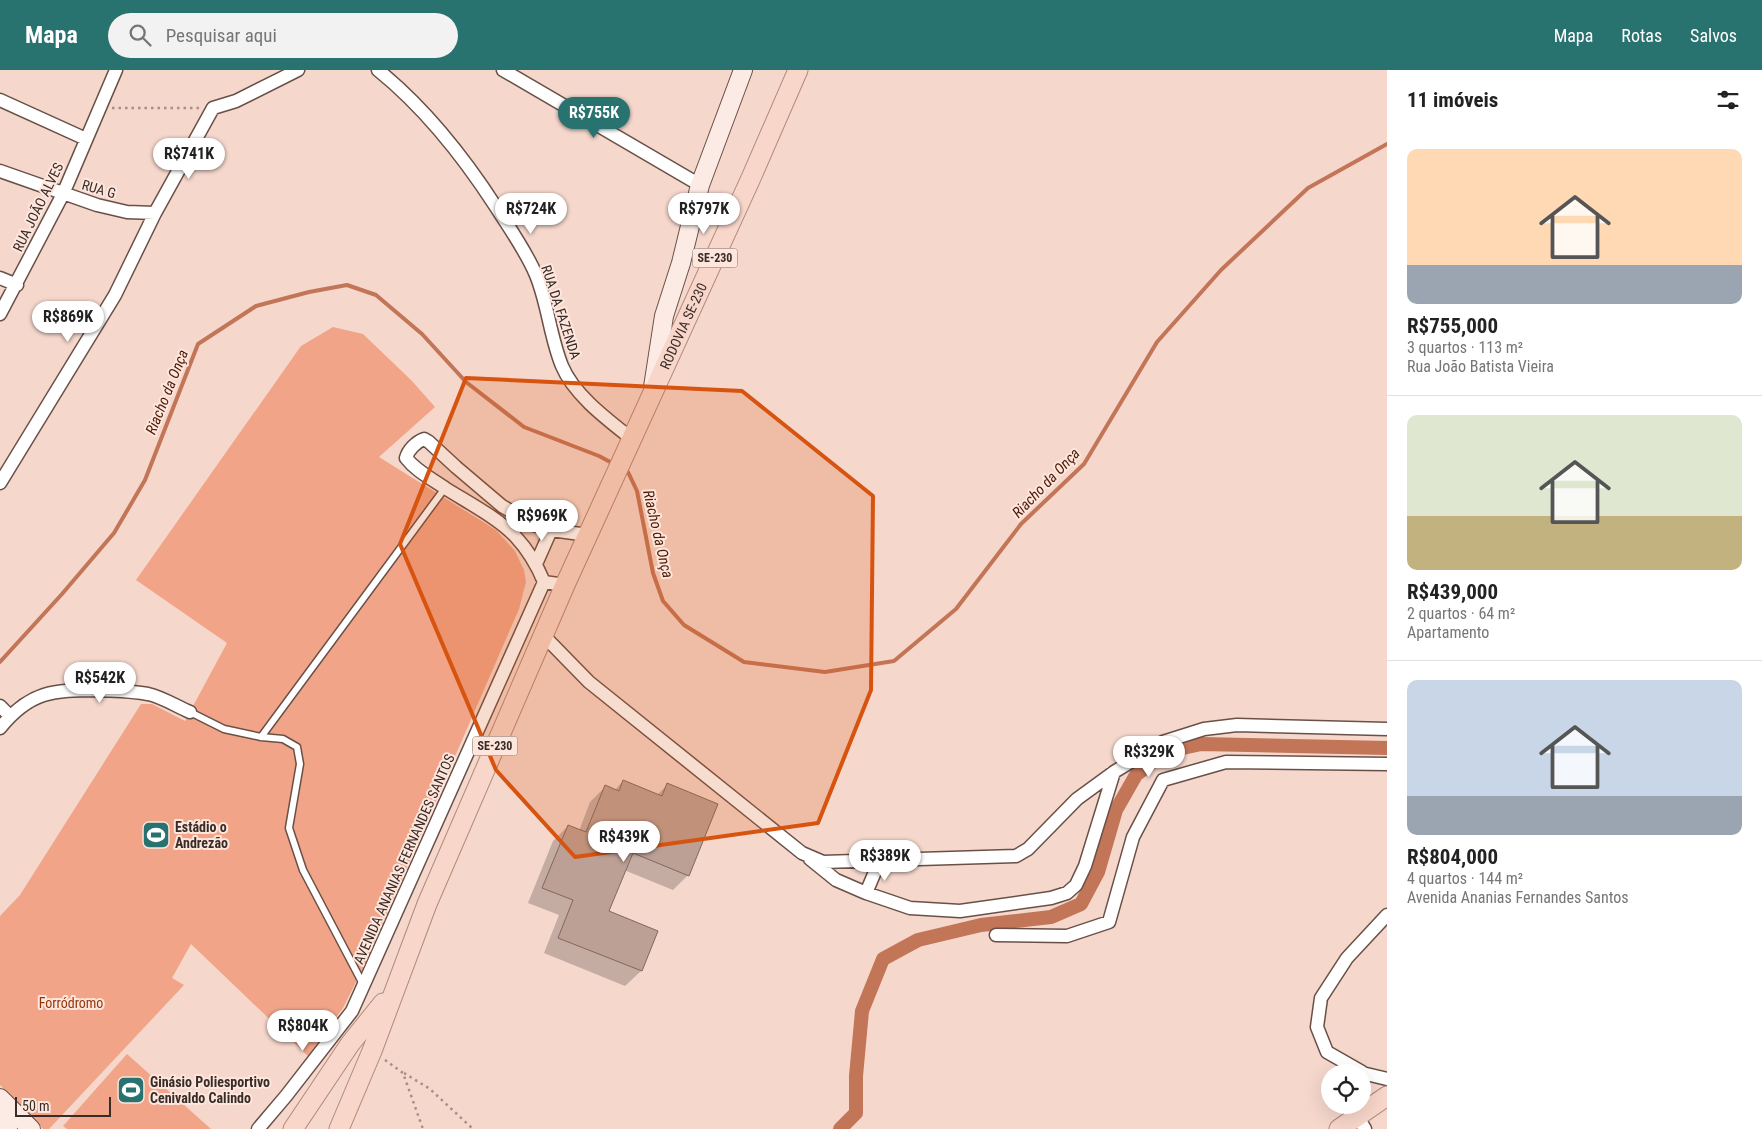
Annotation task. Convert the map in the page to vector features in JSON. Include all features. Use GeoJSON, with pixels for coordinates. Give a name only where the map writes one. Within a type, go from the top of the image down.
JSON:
{"type":"FeatureCollection","features":[{"type":"Feature","properties":{"kind":"main road","name":"RODOVIA SE-230"},"geometry":{"type":"LineString","coordinates":[[631,442],[798,70]]}},
{"type":"Feature","properties":{"kind":"main road","name":"SE-230"},"geometry":{"type":"LineString","coordinates":[[339,1129],[372,1051],[427,904],[565,585],[631,442]]}},
{"type":"Feature","properties":{"kind":"main road","name":"SE-230"},"geometry":{"type":"LineString","coordinates":[[293,1129],[350,1044],[394,990]]}},
{"type":"Feature","properties":{"kind":"main road"},"geometry":{"type":"LineString","coordinates":[[1339,1129],[1361,1123],[1387,1096]]}},
{"type":"Feature","properties":{"kind":"street","name":"RUA JOÃO ALVES"},"geometry":{"type":"LineString","coordinates":[[0,314],[17,285],[63,194],[116,70]]}},
{"type":"Feature","properties":{"kind":"street"},"geometry":{"type":"LineString","coordinates":[[0,483],[115,294],[154,213],[213,108],[236,101],[298,70]]}},
{"type":"Feature","properties":{"kind":"street","name":"RUA DA FAZENDA"},"geometry":{"type":"LineString","coordinates":[[378,70],[393,82],[426,115],[456,149],[477,178],[517,239],[536,276],[562,366],[570,380],[604,418],[631,442]]}},
{"type":"Feature","properties":{"kind":"street"},"geometry":{"type":"LineString","coordinates":[[502,70],[700,185]]}},
{"type":"Feature","properties":{"kind":"street"},"geometry":{"type":"LineString","coordinates":[[651,397],[664,316],[681,262],[700,185],[743,70]]}},
{"type":"Feature","properties":{"kind":"street"},"geometry":{"type":"LineString","coordinates":[[0,100],[86,139]]}},
{"type":"Feature","properties":{"kind":"street","name":"RUA G"},"geometry":{"type":"LineString","coordinates":[[0,171],[97,206],[126,212],[154,213]]}},
{"type":"Feature","properties":{"kind":"street"},"geometry":{"type":"LineString","coordinates":[[0,278],[17,285]]}},
{"type":"Feature","properties":{"kind":"street"},"geometry":{"type":"LineString","coordinates":[[565,585],[544,582],[536,564],[514,536],[495,520],[428,477],[410,463],[406,458],[408,452],[419,441],[424,439],[502,506],[534,525],[550,530],[588,535]]}},
{"type":"Feature","properties":{"kind":"street"},"geometry":{"type":"LineString","coordinates":[[536,564],[550,530]]}},
{"type":"Feature","properties":{"kind":"street","name":"AVENIDA ANANIAS FERNANDES SANTOS"},"geometry":{"type":"LineString","coordinates":[[258,1129],[352,1011],[544,582]]}},
{"type":"Feature","properties":{"kind":"street"},"geometry":{"type":"LineString","coordinates":[[543,635],[589,682],[836,880],[866,893],[910,908],[960,911],[1052,898],[1067,892],[1076,886],[1085,866],[1114,772]]}},
{"type":"Feature","properties":{"kind":"street"},"geometry":{"type":"LineString","coordinates":[[0,728],[10,716],[32,699],[48,693],[68,690],[124,691],[149,694],[190,712]]}},
{"type":"Feature","properties":{"kind":"street"},"geometry":{"type":"LineString","coordinates":[[0,706],[10,716]]}},
{"type":"Feature","properties":{"kind":"street"},"geometry":{"type":"LineString","coordinates":[[802,853],[824,862],[1016,856],[1028,849],[1077,799],[1114,772],[1163,742],[1204,729],[1236,725],[1387,729]]}},
{"type":"Feature","properties":{"kind":"street"},"geometry":{"type":"LineString","coordinates":[[996,935],[1067,936],[1109,922],[1133,837],[1163,780],[1226,762],[1387,764]]}},
{"type":"Feature","properties":{"kind":"street"},"geometry":{"type":"LineString","coordinates":[[866,893],[880,860]]}},
{"type":"Feature","properties":{"kind":"street"},"geometry":{"type":"LineString","coordinates":[[1347,1064],[1327,1052],[1317,1027],[1320,998],[1347,958],[1387,915]]}},
{"type":"Feature","properties":{"kind":"street"},"geometry":{"type":"LineString","coordinates":[[352,1011],[364,1026]]}},
{"type":"Feature","properties":{"kind":"street"},"geometry":{"type":"LineString","coordinates":[[1371,1075],[1387,1079]]}},
{"type":"Feature","properties":{"kind":"street"},"geometry":{"type":"LineString","coordinates":[[3,1111],[8,1129]]}},
{"type":"Feature","properties":{"kind":"street"},"geometry":{"type":"LineString","coordinates":[[3,1111],[31,1129]]}},
{"type":"Feature","properties":{"kind":"lane"},"geometry":{"type":"LineString","coordinates":[[260,737],[445,488]]}},
{"type":"Feature","properties":{"kind":"lane"},"geometry":{"type":"LineString","coordinates":[[190,712],[224,729],[260,737],[283,739],[296,748],[300,764],[289,828],[303,870],[364,986]]}},
{"type":"Feature","properties":{"kind":"path"},"geometry":{"type":"LineString","coordinates":[[100,108],[179,110],[213,108]]}},
{"type":"Feature","properties":{"kind":"path"},"geometry":{"type":"LineString","coordinates":[[372,1051],[430,1089],[473,1129]]}},
{"type":"Feature","properties":{"kind":"path"},"geometry":{"type":"LineString","coordinates":[[403,1073],[423,1129]]}},
{"type":"Feature","properties":{"kind":"highlighted area"},"geometry":{"type":"Polygon","coordinates":[[[466,378],[742,391],[873,496],[871,690],[818,823],[575,857],[496,770],[400,544],[466,378]]]}},
{"type":"Feature","properties":{"kind":"green space","name":"Forródromo"},"geometry":{"type":"Polygon","coordinates":[[[333,327],[363,334],[412,381],[435,407],[379,457],[496,530],[515,551],[524,570],[526,582],[519,609],[364,966],[343,1008],[308,1056],[191,944],[172,978],[184,985],[49,1129],[43,1129],[0,1085],[0,916],[20,895],[141,704],[152,704],[185,721],[227,643],[136,580],[301,346],[333,327]]]}},
{"type":"Feature","properties":{"kind":"green space","name":"Ginásio Poliesportivo Cenivaldo Calindo"},"geometry":{"type":"Polygon","coordinates":[[[127,1054],[211,1129],[67,1129],[63,1126],[127,1054]]]}},
{"type":"Feature","properties":{"kind":"building"},"geometry":{"type":"Polygon","coordinates":[[[623,780],[662,796],[667,783],[718,804],[689,876],[633,853],[609,911],[658,931],[642,971],[558,938],[573,900],[542,888],[568,825],[586,832],[605,785],[619,791],[623,780]]]}},
{"type":"Feature","properties":{"kind":"waterway","name":"Riacho da Onça"},"geometry":{"type":"LineString","coordinates":[[624,470],[628,472],[637,491],[653,573],[663,601],[684,625],[744,662],[825,672],[894,661],[956,609],[1021,524],[1084,464],[1157,342],[1221,270],[1308,188],[1387,144]]}},
{"type":"Feature","properties":{"kind":"waterway","name":"Riacho da Onça"},"geometry":{"type":"LineString","coordinates":[[0,662],[114,533],[145,480],[198,344],[256,306],[309,292],[347,285],[376,295],[422,334],[466,382],[524,427],[599,456],[614,464]]}},
{"type":"Feature","properties":{"kind":"waterway"},"geometry":{"type":"LineString","coordinates":[[840,1129],[856,1113],[856,1076],[862,1011],[883,959],[918,940],[981,925],[1051,917],[1081,904],[1098,872],[1116,810],[1136,775],[1165,752],[1201,744],[1387,748]]}},
{"type":"Feature","properties":{"kind":"place","name":"Estádio o Andrezão"},"geometry":{"type":"Point","coordinates":[156,835]}},
{"type":"Feature","properties":{"kind":"place","name":"Ginásio Poliesportivo Cenivaldo Calindo"},"geometry":{"type":"Point","coordinates":[131,1090]}}]}
